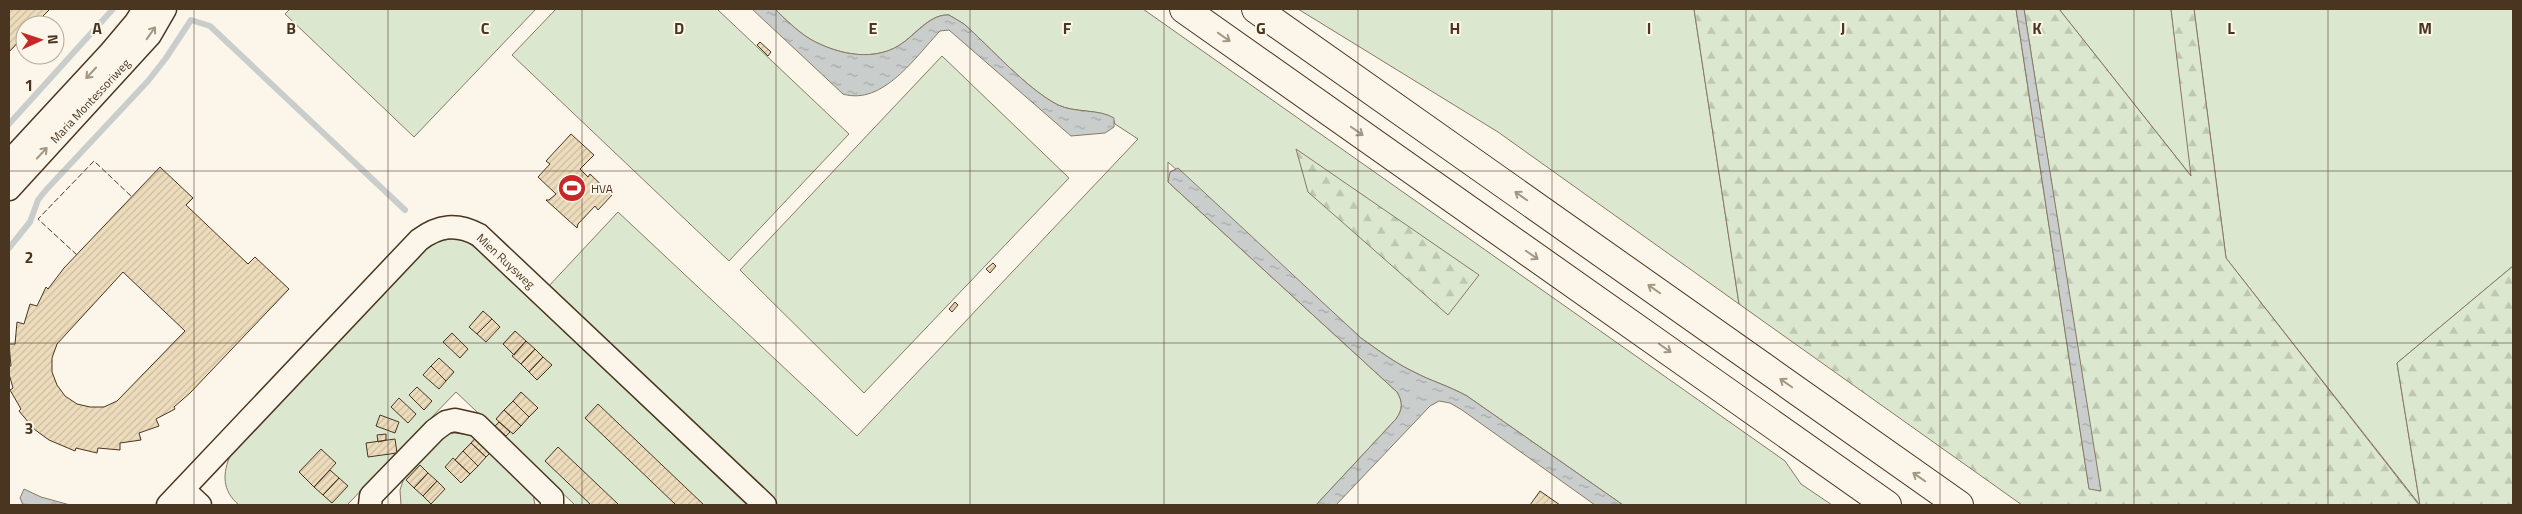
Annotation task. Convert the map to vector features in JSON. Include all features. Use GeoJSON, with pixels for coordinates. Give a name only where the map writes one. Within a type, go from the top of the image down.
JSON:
{"type":"FeatureCollection","features":[{"type":"Feature","properties":{"kind":"highway"},"geometry":{"type":"LineString","coordinates":[[1184,9],[1887,505]]}},
{"type":"Feature","properties":{"kind":"highway"},"geometry":{"type":"LineString","coordinates":[[1256,9],[1959,505]]}},
{"type":"Feature","properties":{"kind":"street","name":"Maria Montessoriweg"},"geometry":{"type":"LineString","coordinates":[[9,162],[109,54],[136,22],[144,9]]}},
{"type":"Feature","properties":{"kind":"street","name":"Maria Montessoriweg"},"geometry":{"type":"LineString","coordinates":[[9,189],[150,34],[165,9]]}},
{"type":"Feature","properties":{"kind":"street","name":"Mien Ruysweg"},"geometry":{"type":"LineString","coordinates":[[200,505],[176,497],[419,240],[431,231],[445,226],[458,226],[479,235],[765,505]]}},
{"type":"Feature","properties":{"kind":"street"},"geometry":{"type":"LineString","coordinates":[[370,505],[371,496],[435,430],[446,422],[456,420],[477,425],[552,498],[552,505]]}},
{"type":"Feature","properties":{"kind":"green space"},"geometry":{"type":"Polygon","coordinates":[[[290,9],[536,9],[414,137],[285,14],[290,9]]]}},
{"type":"Feature","properties":{"kind":"green space"},"geometry":{"type":"Polygon","coordinates":[[[556,9],[717,9],[849,134],[729,261],[512,55],[556,9]]]}},
{"type":"Feature","properties":{"kind":"green space"},"geometry":{"type":"Polygon","coordinates":[[[775,9],[1143,9],[1785,461],[1801,484],[1832,505],[1623,505],[1467,396],[1407,368],[1361,338],[1168,162],[1168,182],[1397,392],[1399,396],[1401,409],[1396,419],[1316,505],[778,505],[547,288],[618,212],[857,436],[1138,139],[1115,124],[1113,118],[1108,115],[1072,109],[1058,105],[1046,98],[1022,79],[964,24],[949,15],[942,15],[931,20],[893,49],[882,53],[857,54],[845,53],[810,39],[796,29],[775,9]]]}},
{"type":"Feature","properties":{"kind":"green space"},"geometry":{"type":"Polygon","coordinates":[[[1298,9],[1694,9],[1739,304],[1498,132],[1298,9]]]}},
{"type":"Feature","properties":{"kind":"green space"},"geometry":{"type":"Polygon","coordinates":[[[1694,9],[2016,9],[2089,488],[2100,491],[2024,9],[2059,9],[2191,176],[2171,9],[2194,9],[2226,258],[2419,505],[2022,505],[1739,304],[1694,9]]]}},
{"type":"Feature","properties":{"kind":"green space"},"geometry":{"type":"Polygon","coordinates":[[[2059,9],[2171,9],[2192,177],[2059,9]]]}},
{"type":"Feature","properties":{"kind":"green space"},"geometry":{"type":"Polygon","coordinates":[[[2194,9],[2513,9],[2513,266],[2397,363],[2420,505],[2226,258],[2194,9]]]}},
{"type":"Feature","properties":{"kind":"green space"},"geometry":{"type":"Polygon","coordinates":[[[942,56],[1069,178],[864,393],[740,270],[942,56]]]}},
{"type":"Feature","properties":{"kind":"green space"},"geometry":{"type":"Polygon","coordinates":[[[1296,149],[1479,275],[1448,315],[1308,192],[1296,149]]]}},
{"type":"Feature","properties":{"kind":"green space"},"geometry":{"type":"Polygon","coordinates":[[[456,238],[466,241],[478,250],[747,505],[575,505],[456,392],[347,505],[239,505],[233,500],[225,481],[226,468],[231,454],[425,249],[438,241],[456,238]]]}},
{"type":"Feature","properties":{"kind":"green space"},"geometry":{"type":"Polygon","coordinates":[[[2513,266],[2513,505],[2420,505],[2397,363],[2513,266]]]}},
{"type":"Feature","properties":{"kind":"green space"},"geometry":{"type":"Polygon","coordinates":[[[453,433],[474,435],[533,494],[535,505],[401,505],[400,490],[404,478],[441,436],[453,433]]]}},
{"type":"Feature","properties":{"kind":"water"},"geometry":{"type":"Polygon","coordinates":[[[752,9],[775,9],[796,29],[810,39],[845,53],[857,54],[882,53],[893,49],[931,20],[942,15],[949,15],[964,24],[1022,79],[1046,98],[1058,105],[1072,109],[1108,115],[1114,118],[1114,127],[1105,133],[1071,136],[949,30],[940,31],[909,65],[885,86],[872,93],[858,96],[843,94],[752,9]]]}},
{"type":"Feature","properties":{"kind":"water"},"geometry":{"type":"Polygon","coordinates":[[[2016,9],[2024,9],[2101,491],[2089,489],[2016,9]]]}},
{"type":"Feature","properties":{"kind":"water"},"geometry":{"type":"Polygon","coordinates":[[[1178,168],[1361,338],[1407,368],[1467,396],[1623,505],[1595,505],[1462,410],[1450,403],[1439,401],[1430,406],[1336,505],[1316,505],[1396,419],[1401,409],[1399,396],[1397,392],[1168,182],[1170,172],[1178,168]]]}},
{"type":"Feature","properties":{"kind":"water"},"geometry":{"type":"Polygon","coordinates":[[[24,489],[41,497],[70,505],[23,505],[20,498],[24,489]]]}},
{"type":"Feature","properties":{"kind":"building"},"geometry":{"type":"Polygon","coordinates":[[[9,9],[50,9],[44,15],[15,15],[15,46],[9,52],[9,9]]]}},
{"type":"Feature","properties":{"kind":"building"},"geometry":{"type":"Polygon","coordinates":[[[760,42],[771,52],[768,56],[757,45],[760,42]]]}},
{"type":"Feature","properties":{"kind":"building"},"geometry":{"type":"Polygon","coordinates":[[[571,134],[594,155],[580,169],[588,177],[590,174],[612,195],[598,210],[595,206],[578,224],[577,228],[546,200],[549,200],[556,194],[538,177],[550,164],[546,161],[571,134]]]}},
{"type":"Feature","properties":{"kind":"building"},"geometry":{"type":"Polygon","coordinates":[[[160,167],[193,198],[186,205],[248,264],[255,257],[289,289],[190,393],[174,407],[175,409],[156,419],[159,426],[139,433],[141,440],[120,443],[120,450],[98,448],[97,453],[76,448],[75,451],[49,440],[34,429],[19,411],[21,409],[10,390],[13,388],[9,374],[9,366],[11,366],[9,344],[15,344],[17,322],[24,324],[30,304],[37,306],[46,287],[48,289],[64,268],[160,167]],[[123,272],[57,344],[52,358],[52,372],[57,385],[65,396],[77,404],[90,407],[104,407],[117,401],[185,331],[123,272]]]}},
{"type":"Feature","properties":{"kind":"building"},"geometry":{"type":"Polygon","coordinates":[[[993,263],[996,266],[990,273],[986,269],[993,263]]]}},
{"type":"Feature","properties":{"kind":"building"},"geometry":{"type":"Polygon","coordinates":[[[955,302],[958,305],[952,312],[949,309],[955,302]]]}},
{"type":"Feature","properties":{"kind":"building"},"geometry":{"type":"Polygon","coordinates":[[[483,311],[492,319],[477,334],[469,327],[483,311]]]}},
{"type":"Feature","properties":{"kind":"building"},"geometry":{"type":"Polygon","coordinates":[[[492,319],[500,327],[486,342],[477,334],[492,319]]]}},
{"type":"Feature","properties":{"kind":"building"},"geometry":{"type":"Polygon","coordinates":[[[515,331],[526,341],[514,355],[503,344],[515,331]]]}},
{"type":"Feature","properties":{"kind":"building"},"geometry":{"type":"Polygon","coordinates":[[[452,333],[468,349],[460,358],[443,342],[452,333]]]}},
{"type":"Feature","properties":{"kind":"building"},"geometry":{"type":"Polygon","coordinates":[[[526,341],[535,349],[521,364],[512,356],[526,341]]]}},
{"type":"Feature","properties":{"kind":"building"},"geometry":{"type":"Polygon","coordinates":[[[535,349],[543,357],[529,372],[521,364],[535,349]]]}},
{"type":"Feature","properties":{"kind":"building"},"geometry":{"type":"Polygon","coordinates":[[[543,357],[552,365],[537,380],[529,372],[543,357]]]}},
{"type":"Feature","properties":{"kind":"building"},"geometry":{"type":"Polygon","coordinates":[[[439,358],[454,372],[446,381],[431,366],[439,358]]]}},
{"type":"Feature","properties":{"kind":"building"},"geometry":{"type":"Polygon","coordinates":[[[431,366],[446,381],[439,389],[423,375],[431,366]]]}},
{"type":"Feature","properties":{"kind":"building"},"geometry":{"type":"Polygon","coordinates":[[[417,387],[432,401],[424,410],[409,395],[417,387]]]}},
{"type":"Feature","properties":{"kind":"building"},"geometry":{"type":"Polygon","coordinates":[[[521,392],[538,408],[529,417],[513,401],[521,392]]]}},
{"type":"Feature","properties":{"kind":"building"},"geometry":{"type":"Polygon","coordinates":[[[399,398],[416,414],[408,423],[391,407],[399,398]]]}},
{"type":"Feature","properties":{"kind":"building"},"geometry":{"type":"Polygon","coordinates":[[[513,401],[529,417],[521,426],[504,410],[513,401]]]}},
{"type":"Feature","properties":{"kind":"building"},"geometry":{"type":"Polygon","coordinates":[[[598,404],[704,505],[676,505],[585,418],[598,404]]]}},
{"type":"Feature","properties":{"kind":"building"},"geometry":{"type":"Polygon","coordinates":[[[504,410],[521,426],[513,434],[496,419],[504,410]]]}},
{"type":"Feature","properties":{"kind":"building"},"geometry":{"type":"Polygon","coordinates":[[[380,415],[399,422],[395,433],[376,426],[380,415]]]}},
{"type":"Feature","properties":{"kind":"building"},"geometry":{"type":"Polygon","coordinates":[[[499,422],[510,432],[506,436],[495,426],[499,422]]]}},
{"type":"Feature","properties":{"kind":"building"},"geometry":{"type":"Polygon","coordinates":[[[386,434],[386,440],[378,442],[377,435],[386,434]]]}},
{"type":"Feature","properties":{"kind":"building"},"geometry":{"type":"Polygon","coordinates":[[[478,435],[494,449],[486,457],[471,443],[478,435]]]}},
{"type":"Feature","properties":{"kind":"building"},"geometry":{"type":"Polygon","coordinates":[[[395,439],[397,453],[368,457],[366,443],[395,439]]]}},
{"type":"Feature","properties":{"kind":"building"},"geometry":{"type":"Polygon","coordinates":[[[471,443],[486,457],[478,466],[463,451],[471,443]]]}},
{"type":"Feature","properties":{"kind":"building"},"geometry":{"type":"Polygon","coordinates":[[[558,447],[619,505],[591,505],[545,461],[558,447]]]}},
{"type":"Feature","properties":{"kind":"building"},"geometry":{"type":"Polygon","coordinates":[[[321,449],[336,463],[314,487],[299,472],[321,449]]]}},
{"type":"Feature","properties":{"kind":"building"},"geometry":{"type":"Polygon","coordinates":[[[463,451],[478,466],[470,474],[455,460],[463,451]]]}},
{"type":"Feature","properties":{"kind":"building"},"geometry":{"type":"Polygon","coordinates":[[[453,458],[470,474],[461,483],[445,467],[453,458]]]}},
{"type":"Feature","properties":{"kind":"building"},"geometry":{"type":"Polygon","coordinates":[[[420,465],[428,473],[414,488],[406,480],[420,465]]]}},
{"type":"Feature","properties":{"kind":"building"},"geometry":{"type":"Polygon","coordinates":[[[330,470],[339,478],[323,495],[314,487],[330,470]]]}},
{"type":"Feature","properties":{"kind":"building"},"geometry":{"type":"Polygon","coordinates":[[[428,473],[437,481],[423,496],[414,488],[428,473]]]}},
{"type":"Feature","properties":{"kind":"building"},"geometry":{"type":"Polygon","coordinates":[[[339,478],[348,486],[332,503],[323,495],[339,478]]]}},
{"type":"Feature","properties":{"kind":"building"},"geometry":{"type":"Polygon","coordinates":[[[437,481],[445,489],[431,504],[423,496],[437,481]]]}},
{"type":"Feature","properties":{"kind":"building"},"geometry":{"type":"Polygon","coordinates":[[[1540,491],[1560,505],[1530,505],[1540,491]]]}},
{"type":"Feature","properties":{"kind":"waterway"},"geometry":{"type":"LineString","coordinates":[[9,124],[113,9]]}},
{"type":"Feature","properties":{"kind":"waterway"},"geometry":{"type":"LineString","coordinates":[[9,248],[30,222],[38,200],[148,81],[191,20],[210,26],[405,210]]}},
{"type":"Feature","properties":{"kind":"fence"},"geometry":{"type":"LineString","coordinates":[[77,255],[38,219],[94,161],[132,197]]}},
{"type":"Feature","properties":{"kind":"place","name":"HVA"},"geometry":{"type":"Point","coordinates":[572,188]}}]}
